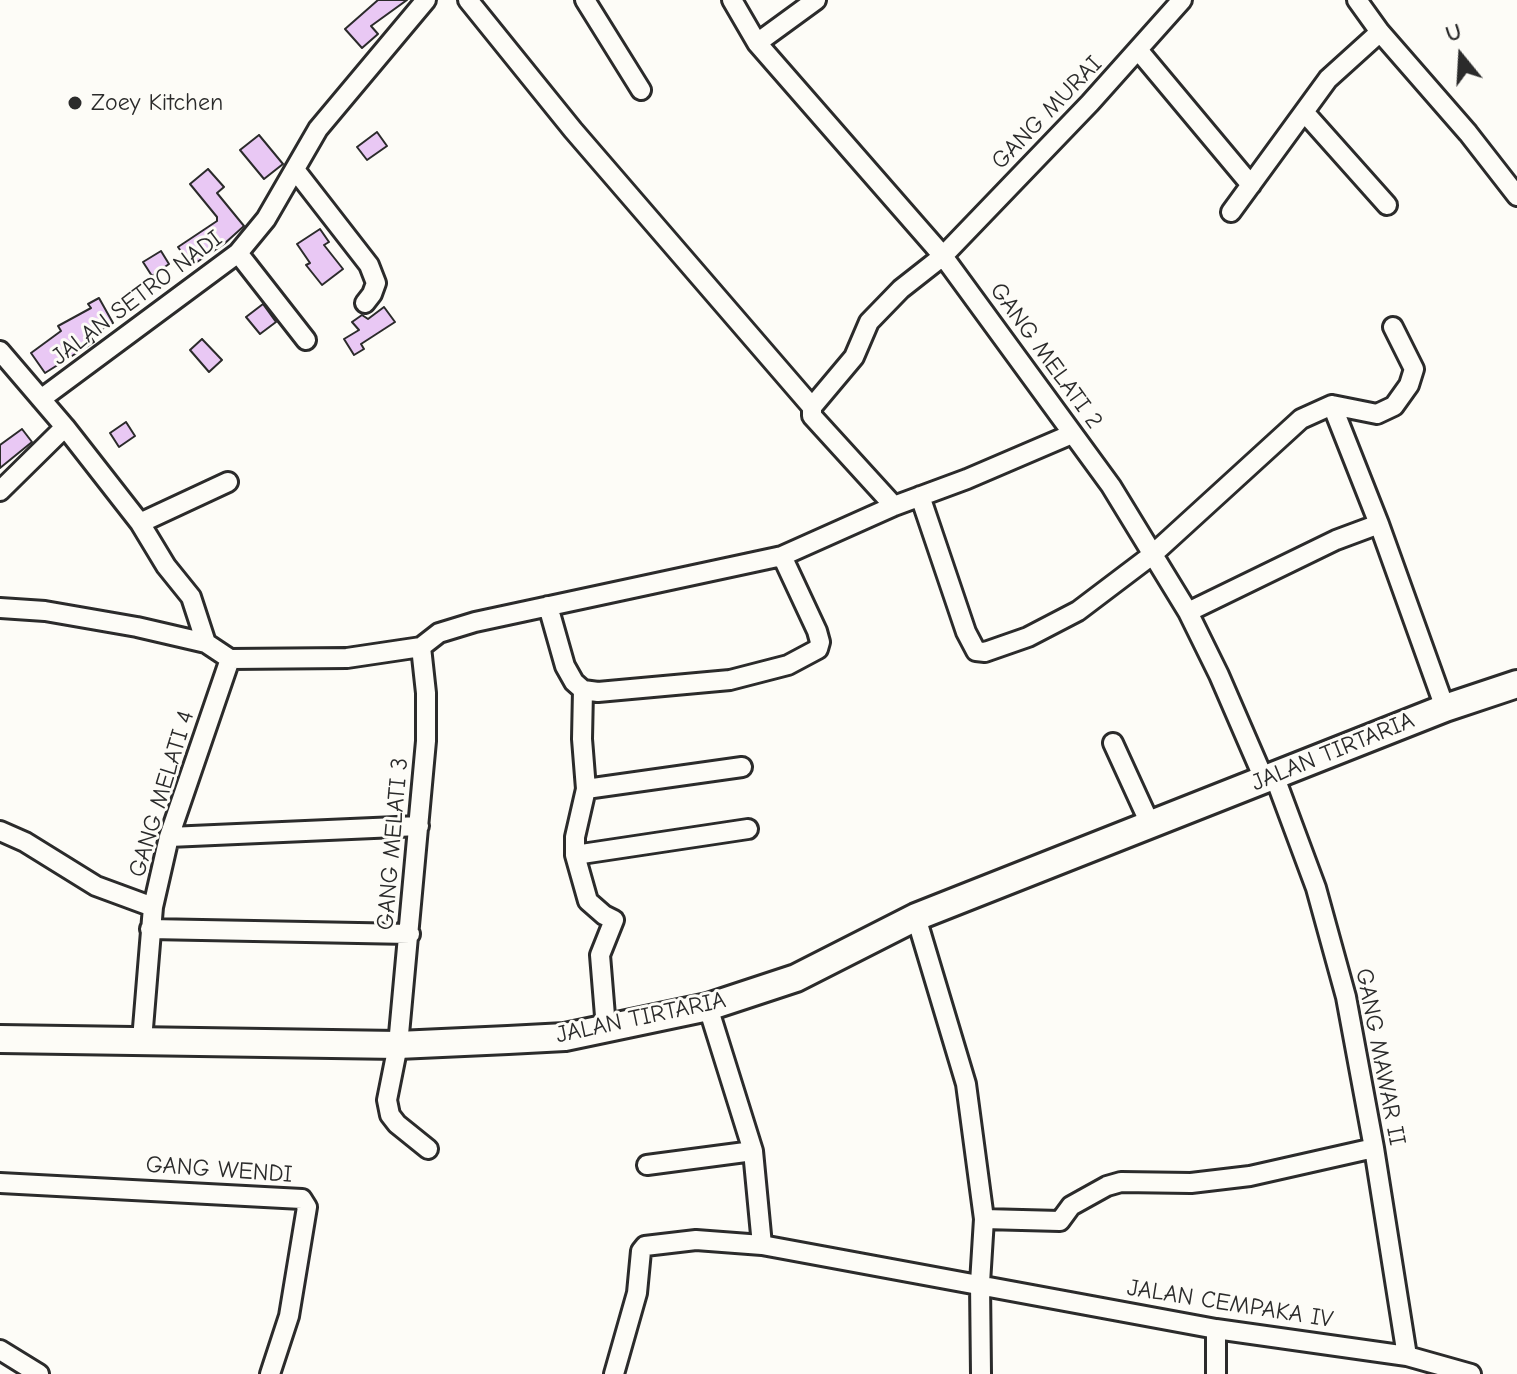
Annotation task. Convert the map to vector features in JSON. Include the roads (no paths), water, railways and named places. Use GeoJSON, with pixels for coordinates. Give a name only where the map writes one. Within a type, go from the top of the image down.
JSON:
{"type":"FeatureCollection","features":[{"type":"Feature","properties":{"kind":"street","name":"JALAN SETRO NADI"},"geometry":{"type":"LineString","coordinates":[[41,399],[238,253],[266,219],[318,129],[426,0]]}},
{"type":"Feature","properties":{"kind":"street"},"geometry":{"type":"LineString","coordinates":[[468,0],[573,130],[812,407],[812,416],[894,506]]}},
{"type":"Feature","properties":{"kind":"street"},"geometry":{"type":"LineString","coordinates":[[585,0],[641,90]]}},
{"type":"Feature","properties":{"kind":"street","name":"GANG MELATI 2"},"geometry":{"type":"LineString","coordinates":[[732,0],[757,43],[943,256],[1111,486],[1188,612],[1269,777]]}},
{"type":"Feature","properties":{"kind":"street"},"geometry":{"type":"LineString","coordinates":[[757,43],[816,0]]}},
{"type":"Feature","properties":{"kind":"street","name":"GANG MURAI"},"geometry":{"type":"LineString","coordinates":[[812,407],[854,357],[869,322],[901,289],[943,256],[1139,51],[1182,0]]}},
{"type":"Feature","properties":{"kind":"street"},"geometry":{"type":"LineString","coordinates":[[1360,1],[1380,32],[1468,133],[1517,196]]}},
{"type":"Feature","properties":{"kind":"street"},"geometry":{"type":"LineString","coordinates":[[1231,212],[1328,79],[1380,32]]}},
{"type":"Feature","properties":{"kind":"street"},"geometry":{"type":"LineString","coordinates":[[1139,51],[1251,185]]}},
{"type":"Feature","properties":{"kind":"street"},"geometry":{"type":"LineString","coordinates":[[1305,113],[1387,205]]}},
{"type":"Feature","properties":{"kind":"street"},"geometry":{"type":"LineString","coordinates":[[296,171],[369,265],[376,283],[365,303]]}},
{"type":"Feature","properties":{"kind":"street"},"geometry":{"type":"LineString","coordinates":[[238,253],[306,340]]}},
{"type":"Feature","properties":{"kind":"street"},"geometry":{"type":"LineString","coordinates":[[920,496],[966,632],[976,651],[985,652],[1028,637],[1078,611],[1152,555],[1301,419],[1332,405],[1377,414],[1394,406],[1409,385],[1414,369],[1393,327]]}},
{"type":"Feature","properties":{"kind":"street"},"geometry":{"type":"LineString","coordinates":[[0,351],[65,427],[140,523],[166,566],[191,597],[206,643]]}},
{"type":"Feature","properties":{"kind":"street"},"geometry":{"type":"LineString","coordinates":[[1332,405],[1379,524],[1445,708]]}},
{"type":"Feature","properties":{"kind":"street"},"geometry":{"type":"LineString","coordinates":[[0,491],[65,427]]}},
{"type":"Feature","properties":{"kind":"street"},"geometry":{"type":"LineString","coordinates":[[0,608],[45,611],[137,627],[206,643],[230,659],[347,658],[421,647],[439,633],[548,606],[782,556],[894,506],[1072,434]]}},
{"type":"Feature","properties":{"kind":"street"},"geometry":{"type":"LineString","coordinates":[[140,523],[228,482]]}},
{"type":"Feature","properties":{"kind":"street"},"geometry":{"type":"LineString","coordinates":[[1188,612],[1336,540],[1379,524]]}},
{"type":"Feature","properties":{"kind":"street"},"geometry":{"type":"LineString","coordinates":[[548,606],[565,666],[583,690],[598,692],[730,680],[788,665],[818,649],[820,642],[782,556]]}},
{"type":"Feature","properties":{"kind":"street","name":"GANG MELATI 3"},"geometry":{"type":"LineString","coordinates":[[421,647],[426,729],[419,826],[398,1045],[387,1100],[389,1112],[397,1124],[428,1149]]}},
{"type":"Feature","properties":{"kind":"street","name":"GANG MELATI 4"},"geometry":{"type":"LineString","coordinates":[[142,1040],[150,929],[169,837],[230,659]]}},
{"type":"Feature","properties":{"kind":"street","name":"JALAN TIRTARIA"},"geometry":{"type":"LineString","coordinates":[[0,1039],[398,1045],[565,1037],[708,1007],[796,978],[916,917],[1445,708],[1517,684]]}},
{"type":"Feature","properties":{"kind":"street"},"geometry":{"type":"LineString","coordinates":[[583,690],[582,739],[586,789],[575,837],[575,855],[588,901],[614,920],[600,955],[606,1028]]}},
{"type":"Feature","properties":{"kind":"street"},"geometry":{"type":"LineString","coordinates":[[1113,743],[1151,826]]}},
{"type":"Feature","properties":{"kind":"street"},"geometry":{"type":"LineString","coordinates":[[586,789],[742,767]]}},
{"type":"Feature","properties":{"kind":"street","name":"GANG MAWAR II"},"geometry":{"type":"LineString","coordinates":[[1269,777],[1316,888],[1342,983],[1374,1148],[1407,1356]]}},
{"type":"Feature","properties":{"kind":"street"},"geometry":{"type":"LineString","coordinates":[[169,837],[419,826]]}},
{"type":"Feature","properties":{"kind":"street"},"geometry":{"type":"LineString","coordinates":[[575,855],[748,829]]}},
{"type":"Feature","properties":{"kind":"street"},"geometry":{"type":"LineString","coordinates":[[0,831],[25,842],[96,886],[153,907]]}},
{"type":"Feature","properties":{"kind":"street"},"geometry":{"type":"LineString","coordinates":[[916,917],[966,1084],[984,1219],[980,1283],[981,1374]]}},
{"type":"Feature","properties":{"kind":"street"},"geometry":{"type":"LineString","coordinates":[[150,929],[410,934]]}},
{"type":"Feature","properties":{"kind":"street"},"geometry":{"type":"LineString","coordinates":[[708,1007],[753,1151],[762,1245]]}},
{"type":"Feature","properties":{"kind":"street"},"geometry":{"type":"LineString","coordinates":[[984,1219],[1060,1221],[1071,1206],[1107,1186],[1121,1182],[1191,1183],[1250,1176],[1374,1148]]}},
{"type":"Feature","properties":{"kind":"street"},"geometry":{"type":"LineString","coordinates":[[647,1165],[753,1151]]}},
{"type":"Feature","properties":{"kind":"street","name":"GANG WENDI"},"geometry":{"type":"LineString","coordinates":[[0,1183],[302,1199],[307,1207],[289,1316],[270,1374]]}},
{"type":"Feature","properties":{"kind":"street","name":"JALAN CEMPAKA IV"},"geometry":{"type":"LineString","coordinates":[[614,1374],[637,1293],[641,1251],[645,1246],[696,1240],[762,1245],[1216,1329],[1407,1356],[1471,1374]]}},
{"type":"Feature","properties":{"kind":"street"},"geometry":{"type":"LineString","coordinates":[[1216,1329],[1216,1374]]}},
{"type":"Feature","properties":{"kind":"street"},"geometry":{"type":"LineString","coordinates":[[0,1350],[39,1374]]}},
{"type":"Feature","properties":{"kind":"place","name":"Zoey Kitchen"},"geometry":{"type":"Point","coordinates":[75,103]}}]}
